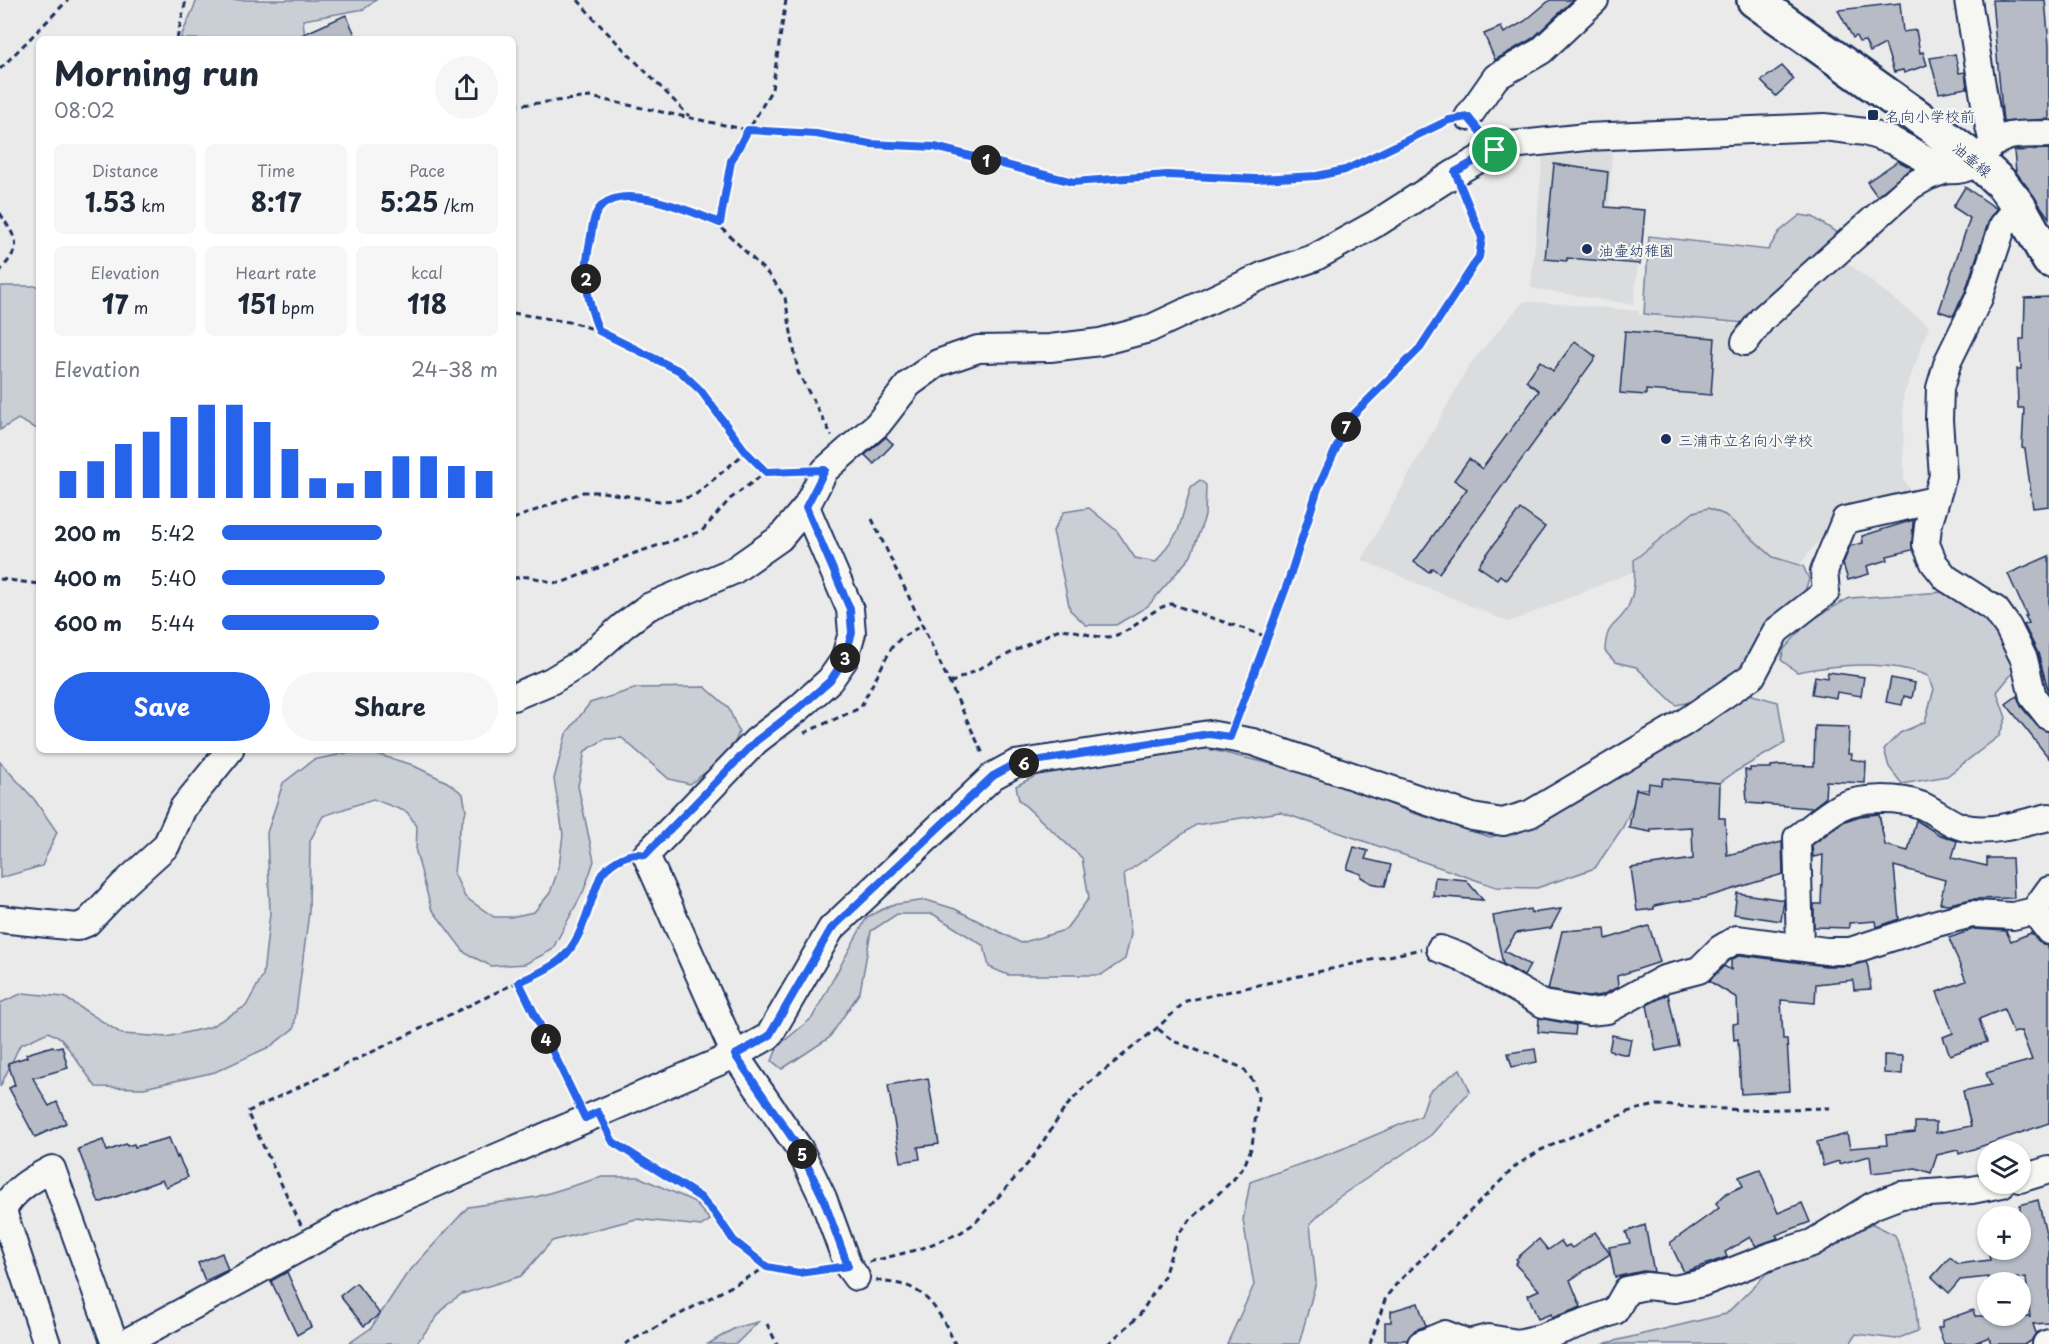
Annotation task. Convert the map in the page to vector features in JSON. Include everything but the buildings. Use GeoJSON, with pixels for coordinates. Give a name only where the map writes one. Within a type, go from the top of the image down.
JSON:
{"type":"FeatureCollection","features":[{"type":"Feature","properties":{"kind":"main road","name":"油壷線"},"geometry":{"type":"LineString","coordinates":[[1754,0],[1932,126],[1985,152],[2049,260]]}},
{"type":"Feature","properties":{"kind":"street"},"geometry":{"type":"LineString","coordinates":[[1468,117],[1496,77],[1540,51],[1595,0]]}},
{"type":"Feature","properties":{"kind":"street"},"geometry":{"type":"LineString","coordinates":[[1968,0],[1988,122],[1985,152]]}},
{"type":"Feature","properties":{"kind":"street"},"geometry":{"type":"LineString","coordinates":[[516,696],[551,681],[581,663],[622,626],[648,608],[733,570],[754,558],[780,538],[806,507],[833,462],[878,424],[909,384],[938,363],[978,349],[1050,348],[1100,342],[1149,329],[1264,275],[1314,258],[1377,223],[1455,172],[1495,150],[1511,145],[1586,137],[1824,127],[1865,132],[1893,141],[1946,170]]}},
{"type":"Feature","properties":{"kind":"street"},"geometry":{"type":"LineString","coordinates":[[1745,342],[1762,319],[1911,186],[1946,170],[1965,170],[2007,137],[2049,134]]}},
{"type":"Feature","properties":{"kind":"street"},"geometry":{"type":"LineString","coordinates":[[2019,206],[2003,225],[1979,298],[1948,361],[1942,379],[1939,420],[1942,476],[1928,526],[1926,544],[1934,563],[1946,578],[1996,610],[2008,627],[2024,659],[2033,698],[2049,717]]}},
{"type":"Feature","properties":{"kind":"street"},"geometry":{"type":"LineString","coordinates":[[123,1344],[355,1218],[735,1055],[769,1036],[831,929],[993,776],[1015,764],[1209,734],[1253,742],[1472,817],[1503,822],[1530,814],[1685,723],[1752,676],[1776,631],[1826,592],[1824,571],[1845,520],[1935,500]]}},
{"type":"Feature","properties":{"kind":"street"},"geometry":{"type":"LineString","coordinates":[[806,507],[850,609],[852,633],[844,660],[830,681],[756,741],[645,855],[735,1055],[799,1148],[823,1198],[852,1271]]}},
{"type":"Feature","properties":{"kind":"street"},"geometry":{"type":"LineString","coordinates":[[0,919],[77,927],[87,923],[123,885],[166,846],[183,808],[228,753]]}},
{"type":"Feature","properties":{"kind":"street"},"geometry":{"type":"LineString","coordinates":[[1800,946],[1797,838],[1839,807],[1870,800],[1906,800],[1926,807],[1950,823],[1972,829],[2004,827],[2049,817]]}},
{"type":"Feature","properties":{"kind":"street"},"geometry":{"type":"LineString","coordinates":[[1440,949],[1461,957],[1543,1004],[1589,1012],[1607,1010],[1664,979],[1699,970],[1720,949],[1737,939],[1826,951],[1850,951],[1972,914],[2013,916],[2042,921],[2049,890]]}},
{"type":"Feature","properties":{"kind":"street"},"geometry":{"type":"LineString","coordinates":[[47,1344],[3,1211],[13,1195],[26,1183],[52,1169],[115,1344]]}},
{"type":"Feature","properties":{"kind":"street"},"geometry":{"type":"LineString","coordinates":[[2031,1176],[2049,1170]]}},
{"type":"Feature","properties":{"kind":"street"},"geometry":{"type":"LineString","coordinates":[[1421,1344],[1445,1334],[1468,1343],[1488,1338],[1518,1343],[1540,1338],[1615,1311],[1627,1290],[1646,1286],[1675,1289],[1702,1284],[1812,1243],[1872,1206],[1900,1196],[1977,1189]]}},
{"type":"Feature","properties":{"kind":"path"},"geometry":{"type":"LineString","coordinates":[[0,69],[68,0]]}},
{"type":"Feature","properties":{"kind":"path"},"geometry":{"type":"LineString","coordinates":[[178,36],[186,0]]}},
{"type":"Feature","properties":{"kind":"path"},"geometry":{"type":"LineString","coordinates":[[578,0],[690,117]]}},
{"type":"Feature","properties":{"kind":"path"},"geometry":{"type":"LineString","coordinates":[[516,578],[530,576],[550,583],[561,583],[635,553],[702,531],[730,499],[766,472],[833,462],[798,372],[785,298],[772,278],[722,228],[720,223],[731,161],[772,89],[786,0]]}},
{"type":"Feature","properties":{"kind":"path"},"geometry":{"type":"LineString","coordinates":[[516,106],[590,97],[748,130],[816,134],[870,144],[935,147],[1073,182],[1167,175],[1256,179],[1317,176],[1345,170],[1449,120],[1468,117]]}},
{"type":"Feature","properties":{"kind":"path"},"geometry":{"type":"LineString","coordinates":[[1230,737],[1287,585],[1318,488],[1350,418],[1420,348],[1479,257],[1482,238],[1455,172]]}},
{"type":"Feature","properties":{"kind":"path"},"geometry":{"type":"LineString","coordinates":[[599,331],[591,312],[585,267],[596,215],[602,205],[618,198],[637,197],[673,205],[720,223]]}},
{"type":"Feature","properties":{"kind":"path"},"geometry":{"type":"LineString","coordinates":[[0,213],[16,239],[15,253],[0,271]]}},
{"type":"Feature","properties":{"kind":"path"},"geometry":{"type":"LineString","coordinates":[[516,313],[575,323],[599,331],[680,371],[701,391],[746,452],[766,472]]}},
{"type":"Feature","properties":{"kind":"path"},"geometry":{"type":"LineString","coordinates":[[516,518],[583,492],[602,492],[659,501],[679,500],[695,495],[746,452]]}},
{"type":"Feature","properties":{"kind":"path"},"geometry":{"type":"LineString","coordinates":[[872,519],[993,776]]}},
{"type":"Feature","properties":{"kind":"path"},"geometry":{"type":"LineString","coordinates":[[0,579],[36,584]]}},
{"type":"Feature","properties":{"kind":"path"},"geometry":{"type":"LineString","coordinates":[[950,683],[1057,630],[1067,628],[1102,637],[1114,636],[1161,606],[1171,604],[1268,637]]}},
{"type":"Feature","properties":{"kind":"path"},"geometry":{"type":"LineString","coordinates":[[310,1243],[248,1112],[549,968],[561,959],[578,935],[598,881],[608,866],[637,853],[645,855]]}},
{"type":"Feature","properties":{"kind":"path"},"geometry":{"type":"LineString","coordinates":[[519,982],[592,1115],[613,1142],[700,1197],[714,1212],[734,1241],[767,1267],[799,1273],[852,1271],[920,1249],[960,1233],[975,1223],[1031,1160],[1065,1108],[1086,1084],[1157,1028],[1186,1001],[1413,949],[1440,949]]}},
{"type":"Feature","properties":{"kind":"path"},"geometry":{"type":"LineString","coordinates":[[1108,1344],[1139,1316],[1164,1276],[1177,1236],[1186,1224],[1233,1180],[1245,1164],[1252,1146],[1257,1098],[1253,1081],[1243,1068],[1173,1041],[1157,1028]]}},
{"type":"Feature","properties":{"kind":"path"},"geometry":{"type":"LineString","coordinates":[[1370,1344],[1386,1298],[1398,1282],[1517,1165],[1541,1150],[1633,1110],[1657,1104],[1743,1110],[1829,1108]]}},
{"type":"Feature","properties":{"kind":"path"},"geometry":{"type":"LineString","coordinates":[[625,1344],[767,1267]]}},
{"type":"Feature","properties":{"kind":"path"},"geometry":{"type":"LineString","coordinates":[[852,1271],[907,1285],[929,1301],[943,1318],[956,1344]]}},
{"type":"Feature","properties":{"kind":"path"},"geometry":{"type":"LineString","coordinates":[[768,1324],[777,1344]]}},
{"type":"Feature","properties":{"kind":"shaded area"},"geometry":{"type":"Polygon","coordinates":[[[197,0],[376,0],[364,9],[303,20],[305,36],[181,36],[197,0]]]}},
{"type":"Feature","properties":{"kind":"shaded area","name":"油壷幼稚園"},"geometry":{"type":"Polygon","coordinates":[[[1612,148],[1609,208],[1643,210],[1634,305],[1531,288],[1543,155],[1612,148]]]}},
{"type":"Feature","properties":{"kind":"shaded area"},"geometry":{"type":"Polygon","coordinates":[[[1800,215],[1813,217],[1839,234],[1745,323],[1644,314],[1649,236],[1768,250],[1779,232],[1800,215]]]}},
{"type":"Feature","properties":{"kind":"shaded area","name":"三浦市立名向小学校"},"geometry":{"type":"Polygon","coordinates":[[[1841,258],[1929,326],[1903,397],[1904,480],[1911,492],[1846,507],[1796,569],[1704,543],[1509,622],[1362,560],[1470,364],[1524,301],[1639,311],[1639,315],[1745,325],[1774,314],[1841,258]]]}},
{"type":"Feature","properties":{"kind":"shaded area"},"geometry":{"type":"Polygon","coordinates":[[[2,286],[36,286],[36,428],[18,419],[0,430],[0,290],[2,286]]]}},
{"type":"Feature","properties":{"kind":"shaded area"},"geometry":{"type":"Polygon","coordinates":[[[1200,480],[1206,485],[1205,516],[1191,556],[1148,606],[1116,625],[1086,625],[1070,610],[1053,531],[1064,512],[1089,508],[1117,531],[1135,558],[1156,562],[1178,531],[1191,487],[1200,480]]]}},
{"type":"Feature","properties":{"kind":"shaded area"},"geometry":{"type":"Polygon","coordinates":[[[1708,508],[1725,515],[1773,557],[1803,566],[1809,579],[1804,594],[1767,622],[1738,675],[1701,700],[1676,705],[1636,667],[1615,662],[1605,651],[1607,634],[1628,607],[1634,584],[1634,560],[1694,512],[1708,508]]]}},
{"type":"Feature","properties":{"kind":"shaded area"},"geometry":{"type":"Polygon","coordinates":[[[1946,592],[1987,613],[2006,636],[2015,670],[1997,692],[2006,718],[1999,736],[1947,776],[1902,784],[1889,767],[1884,749],[1900,733],[1925,722],[1934,689],[1928,676],[1897,668],[1863,665],[1797,672],[1781,660],[1784,649],[1808,622],[1849,598],[1946,592]]]}},
{"type":"Feature","properties":{"kind":"shaded area"},"geometry":{"type":"Polygon","coordinates":[[[705,687],[728,707],[739,732],[730,754],[690,784],[669,779],[622,738],[605,739],[585,751],[578,786],[594,861],[584,890],[552,950],[525,964],[491,966],[465,953],[431,908],[416,852],[417,826],[407,812],[373,799],[323,816],[310,841],[309,912],[294,1028],[271,1046],[215,1072],[144,1088],[96,1087],[61,1038],[48,1032],[20,1045],[0,1087],[0,1003],[23,993],[64,997],[122,1034],[167,1037],[210,1027],[246,1006],[263,975],[270,913],[267,833],[283,783],[313,760],[347,753],[372,753],[410,764],[447,782],[463,794],[466,811],[458,835],[454,873],[465,897],[494,917],[511,917],[534,912],[550,893],[559,867],[563,834],[554,779],[566,734],[590,703],[637,688],[705,687]]]}},
{"type":"Feature","properties":{"kind":"shaded area"},"geometry":{"type":"Polygon","coordinates":[[[1749,694],[1778,702],[1785,743],[1718,784],[1640,789],[1623,827],[1595,868],[1537,888],[1496,887],[1280,812],[1196,825],[1124,874],[1131,934],[1125,959],[1101,975],[1008,975],[989,967],[984,946],[933,914],[897,914],[871,931],[860,992],[829,1038],[782,1069],[772,1061],[778,1046],[812,1018],[867,917],[891,905],[926,900],[955,909],[1021,943],[1065,930],[1089,898],[1082,858],[1019,800],[1016,786],[1041,773],[1203,748],[1315,774],[1410,812],[1490,837],[1533,826],[1749,694]]]}},
{"type":"Feature","properties":{"kind":"shaded area"},"geometry":{"type":"Polygon","coordinates":[[[0,762],[34,799],[57,832],[42,866],[0,878],[0,762]]]}},
{"type":"Feature","properties":{"kind":"shaded area"},"geometry":{"type":"Polygon","coordinates":[[[1460,1069],[1470,1091],[1431,1135],[1336,1199],[1310,1224],[1316,1282],[1299,1344],[1227,1344],[1254,1285],[1243,1220],[1250,1182],[1337,1151],[1421,1116],[1429,1092],[1460,1069]]]}},
{"type":"Feature","properties":{"kind":"shaded area"},"geometry":{"type":"Polygon","coordinates":[[[602,1177],[639,1177],[693,1201],[710,1220],[701,1226],[636,1219],[552,1241],[521,1276],[462,1294],[447,1304],[416,1344],[348,1344],[371,1328],[406,1275],[468,1207],[536,1197],[602,1177]]]}},
{"type":"Feature","properties":{"kind":"shaded area"},"geometry":{"type":"Polygon","coordinates":[[[1873,1224],[1895,1235],[1914,1287],[1918,1331],[1896,1339],[1856,1334],[1850,1344],[1602,1344],[1726,1314],[1766,1274],[1873,1224]]]}},
{"type":"Feature","properties":{"kind":"shaded area"},"geometry":{"type":"Polygon","coordinates":[[[758,1322],[736,1344],[708,1344],[735,1328],[758,1322]]]}},
{"type":"Feature","properties":{"kind":"place","name":"名向小学校前"},"geometry":{"type":"Point","coordinates":[1873,115]}},
{"type":"Feature","properties":{"kind":"place","name":"油壷幼稚園"},"geometry":{"type":"Point","coordinates":[1587,249]}},
{"type":"Feature","properties":{"kind":"place","name":"三浦市立名向小学校"},"geometry":{"type":"Point","coordinates":[1666,439]}},
{"type":"Feature","properties":{"kind":"route"},"geometry":{"type":"LineString","coordinates":[[1468,117],[1495,150],[1455,172],[1482,238],[1479,257],[1420,348],[1350,418],[1318,488],[1287,585],[1230,737],[1209,734],[1015,764],[993,776],[831,929],[769,1036],[735,1055],[799,1148],[823,1198],[848,1266],[799,1273],[767,1267],[734,1241],[714,1212],[700,1197],[613,1142],[598,1112],[585,1118],[519,982],[549,968],[571,947],[578,935],[602,873],[608,866],[637,853],[645,855],[673,829],[756,741],[830,681],[844,660],[852,633],[850,609],[806,507],[825,470],[766,472],[746,452],[701,391],[680,371],[599,331],[591,312],[585,267],[596,215],[602,205],[618,198],[637,197],[673,205],[720,223],[731,161],[748,130],[816,134],[870,144],[935,147],[1073,182],[1167,175],[1256,179],[1317,176],[1345,170],[1449,120],[1468,117]]}}]}
